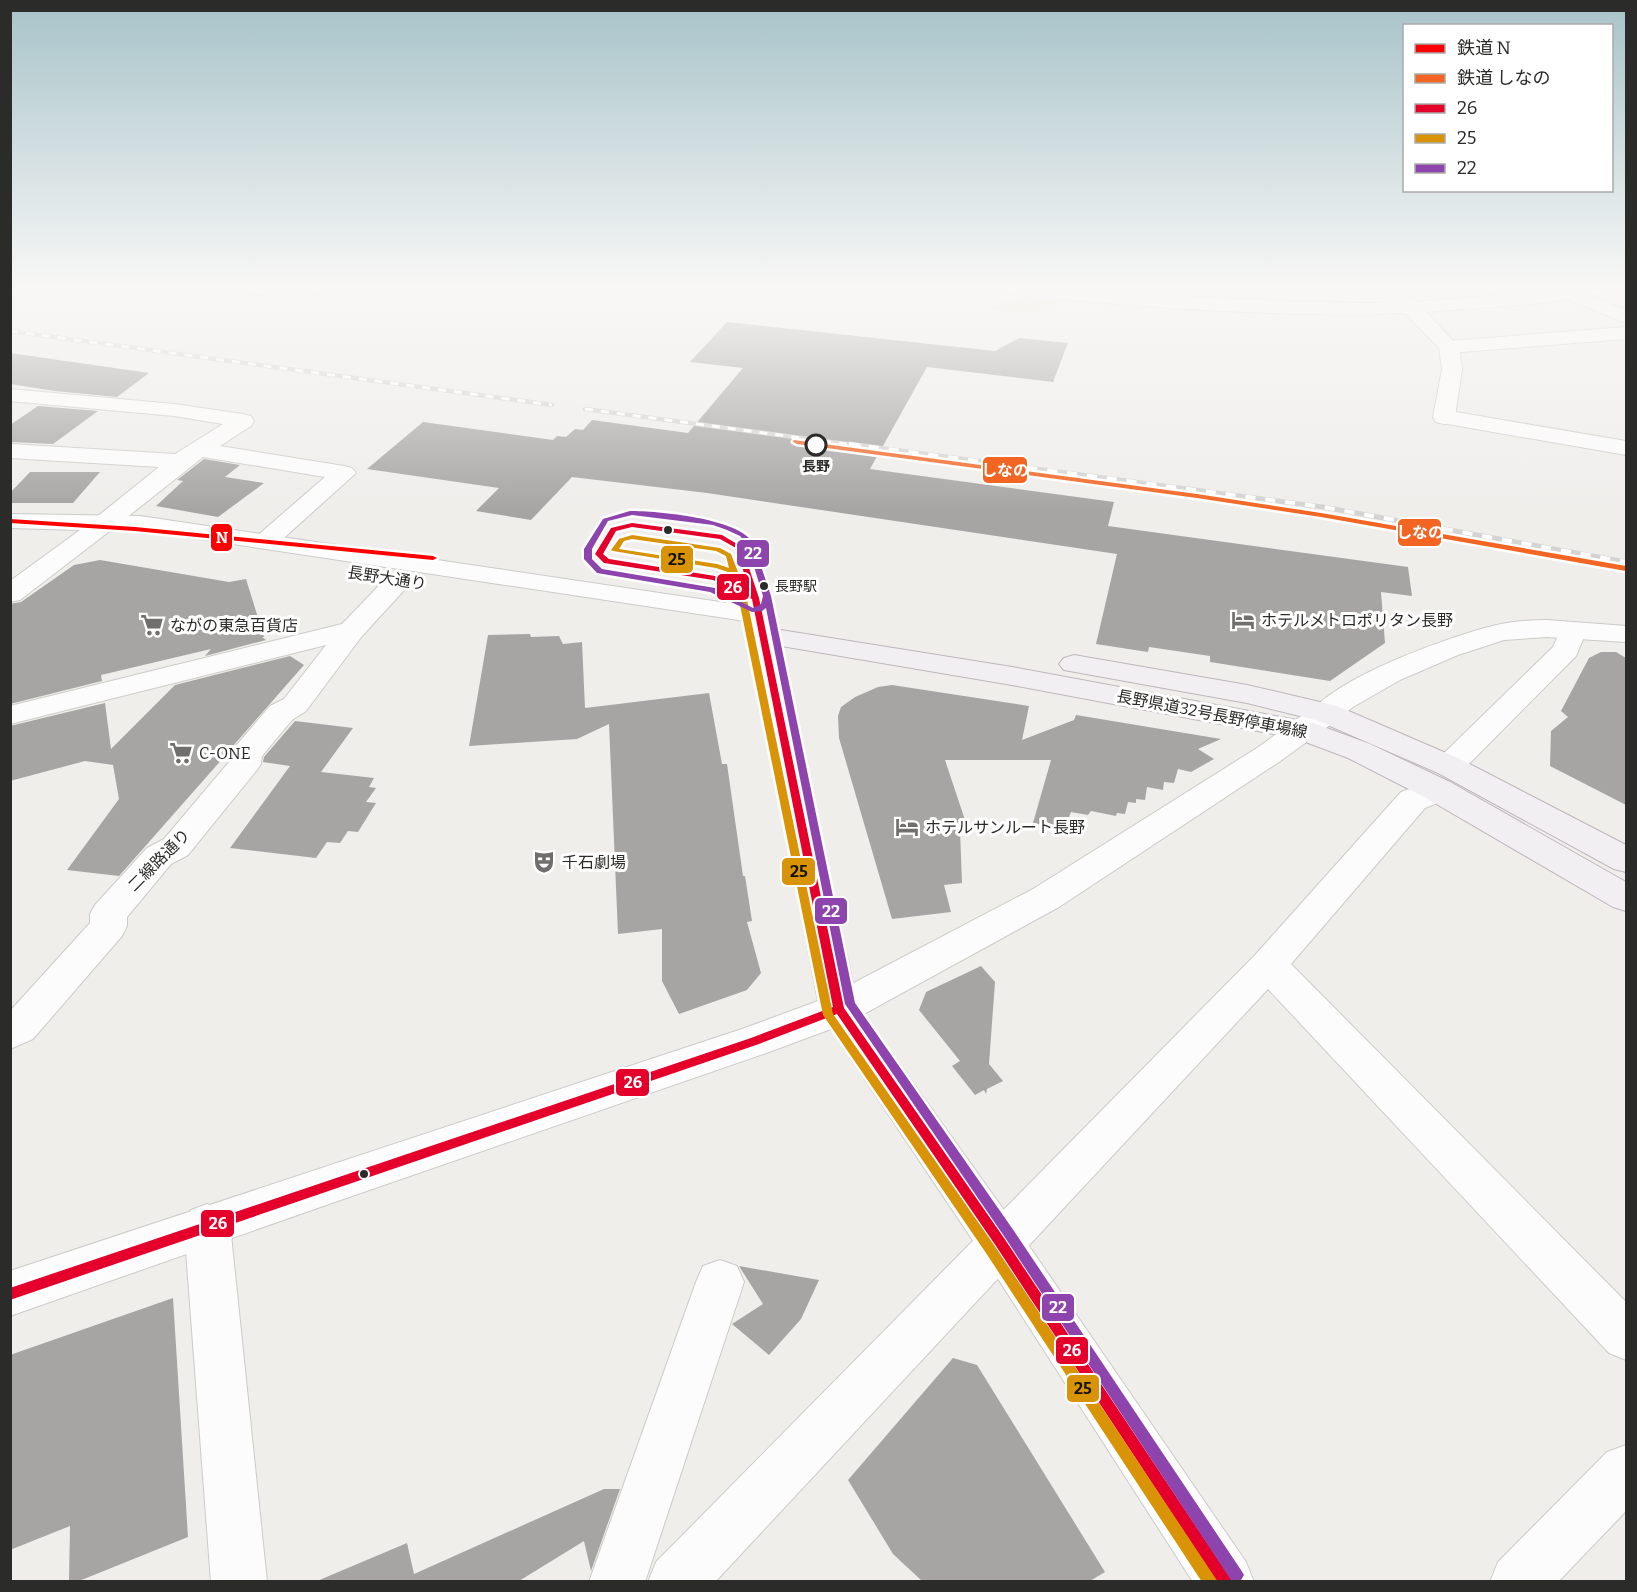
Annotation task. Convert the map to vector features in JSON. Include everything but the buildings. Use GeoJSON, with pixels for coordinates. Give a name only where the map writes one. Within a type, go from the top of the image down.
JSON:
{"type":"FeatureCollection","features":[{"type":"Feature","properties":{"kind":"main road","name":"長野県道32号長野停車場線"},"geometry":{"type":"LineString","coordinates":[[758,616],[1022,677],[1314,721],[1359,751],[1444,778],[1626,860]]}},
{"type":"Feature","properties":{"kind":"main road","name":"長野県道32号長野停車場線"},"geometry":{"type":"LineString","coordinates":[[1444,778],[1626,898]]}},
{"type":"Feature","properties":{"kind":"street"},"geometry":{"type":"LineString","coordinates":[[1451,362],[1444,417],[1626,448]]}},
{"type":"Feature","properties":{"kind":"street"},"geometry":{"type":"LineString","coordinates":[[10,594],[98,528],[189,455],[243,421],[174,410],[11,396]]}},
{"type":"Feature","properties":{"kind":"street"},"geometry":{"type":"LineString","coordinates":[[10,452],[189,455],[344,473],[266,541]]}},
{"type":"Feature","properties":{"kind":"street","name":"長野大通り"},"geometry":{"type":"LineString","coordinates":[[10,521],[98,528],[120,537],[682,622],[758,616]]}},
{"type":"Feature","properties":{"kind":"street","name":"長野大通り"},"geometry":{"type":"LineString","coordinates":[[10,536],[140,523],[720,609]]}},
{"type":"Feature","properties":{"kind":"street","name":"二線路通り"},"geometry":{"type":"LineString","coordinates":[[10,1033],[19,1028],[109,926],[108,914],[159,856],[176,847],[245,764],[246,754],[281,713],[295,705],[352,630],[399,580]]}},
{"type":"Feature","properties":{"kind":"street"},"geometry":{"type":"LineString","coordinates":[[682,622],[720,609],[758,616],[839,1009],[1000,1242],[1226,1581]]}},
{"type":"Feature","properties":{"kind":"street"},"geometry":{"type":"LineString","coordinates":[[10,1294],[207,1225],[734,1049],[839,1009],[1046,898],[1268,755],[1341,699],[1432,656],[1481,638],[1521,629],[1626,634]]}},
{"type":"Feature","properties":{"kind":"street"},"geometry":{"type":"LineString","coordinates":[[10,716],[352,630]]}},
{"type":"Feature","properties":{"kind":"street"},"geometry":{"type":"LineString","coordinates":[[676,1581],[1268,965],[1413,800],[1444,778],[1566,650],[1573,630]]}},
{"type":"Feature","properties":{"kind":"street"},"geometry":{"type":"LineString","coordinates":[[1268,965],[1626,1336]]}},
{"type":"Feature","properties":{"kind":"street"},"geometry":{"type":"LineString","coordinates":[[207,1225],[239,1581]]}},
{"type":"Feature","properties":{"kind":"street"},"geometry":{"type":"LineString","coordinates":[[618,1581],[720,1282]]}},
{"type":"Feature","properties":{"kind":"street"},"geometry":{"type":"LineString","coordinates":[[1518,1581],[1606,1494],[1626,1471]]}},
{"type":"Feature","properties":{"kind":"railway"},"geometry":{"type":"LineString","coordinates":[[239,362],[552,405]]}},
{"type":"Feature","properties":{"kind":"railway"},"geometry":{"type":"LineString","coordinates":[[585,409],[861,446]]}},
{"type":"Feature","properties":{"kind":"railway"},"geometry":{"type":"LineString","coordinates":[[849,444],[1323,507],[1626,562]]}},
{"type":"Feature","properties":{"kind":"rail line","name":"しなの"},"geometry":{"type":"LineString","coordinates":[[797,442],[1197,496],[1321,515],[1626,569]]}},
{"type":"Feature","properties":{"kind":"rail line","name":"N"},"geometry":{"type":"LineString","coordinates":[[10,521],[135,529],[433,558]]}},
{"type":"Feature","properties":{"kind":"transit line","name":"22"},"geometry":{"type":"LineString","coordinates":[[630,513],[605,520],[588,549],[588,559],[600,571],[712,590],[752,610],[765,605],[767,596],[750,543],[742,535],[730,528],[697,520],[634,513]]}},
{"type":"Feature","properties":{"kind":"transit line","name":"26"},"geometry":{"type":"LineString","coordinates":[[632,525],[722,537],[739,547],[755,598],[715,578],[607,561],[599,554],[613,529],[632,525]]}},
{"type":"Feature","properties":{"kind":"transit line","name":"25"},"geometry":{"type":"LineString","coordinates":[[632,537],[718,549],[729,555],[734,572],[717,566],[615,550],[621,540],[632,537]]}},
{"type":"Feature","properties":{"kind":"transit line","name":"22"},"geometry":{"type":"LineString","coordinates":[[767,596],[850,1004],[1010,1235],[1236,1575]]}},
{"type":"Feature","properties":{"kind":"transit line","name":"26"},"geometry":{"type":"LineString","coordinates":[[755,598],[839,1009],[1000,1242],[1226,1582]]}},
{"type":"Feature","properties":{"kind":"transit line","name":"25"},"geometry":{"type":"LineString","coordinates":[[743,600],[828,1015],[990,1249],[1211,1582]]}},
{"type":"Feature","properties":{"kind":"transit line","name":"26"},"geometry":{"type":"LineString","coordinates":[[10,1294],[755,1041],[839,1009]]}},
{"type":"Feature","properties":{"kind":"place","name":"長野"},"geometry":{"type":"Point","coordinates":[816,445]}},
{"type":"Feature","properties":{"kind":"place","name":"長野駅"},"geometry":{"type":"Point","coordinates":[764,586]}},
{"type":"Feature","properties":{"kind":"place","name":"ホテルメトロポリタン長野"},"geometry":{"type":"Point","coordinates":[1243,620]}},
{"type":"Feature","properties":{"kind":"place","name":"ながの東急百貨店"},"geometry":{"type":"Point","coordinates":[152,625]}},
{"type":"Feature","properties":{"kind":"place","name":"C-ONE"},"geometry":{"type":"Point","coordinates":[181,753]}},
{"type":"Feature","properties":{"kind":"place","name":"ホテルサンルート長野"},"geometry":{"type":"Point","coordinates":[907,827]}},
{"type":"Feature","properties":{"kind":"place","name":"千石劇場"},"geometry":{"type":"Point","coordinates":[544,862]}}]}
